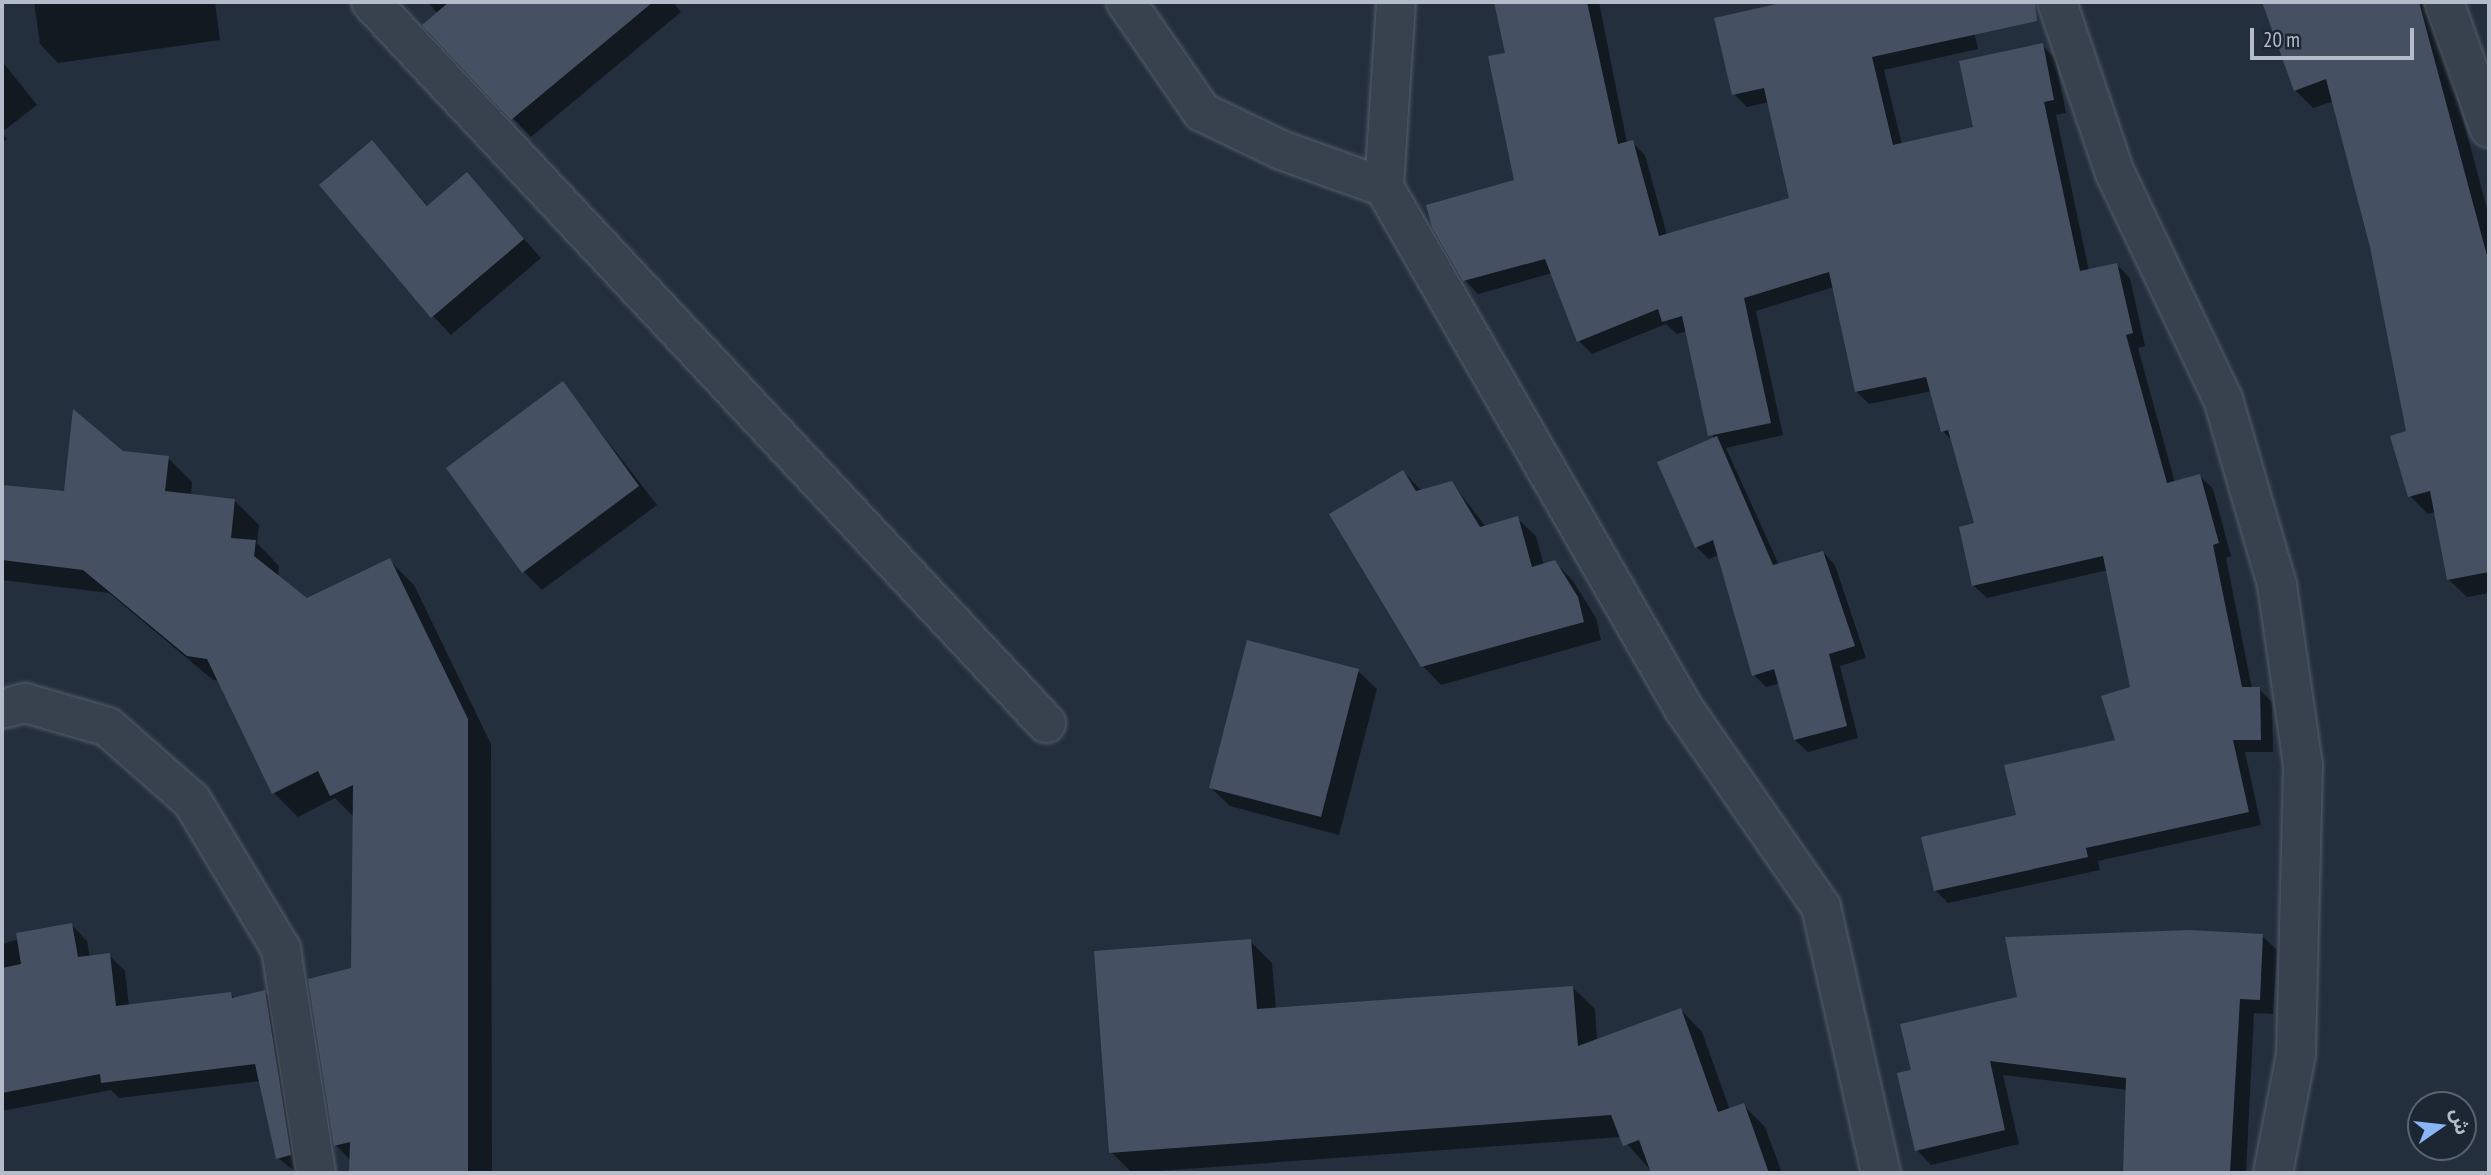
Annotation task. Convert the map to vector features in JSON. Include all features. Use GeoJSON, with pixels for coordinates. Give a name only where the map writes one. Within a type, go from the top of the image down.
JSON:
{"type":"FeatureCollection","features":[{"type":"Feature","properties":{"kind":"street"},"geometry":{"type":"LineString","coordinates":[[371,2],[1046,723]]}},
{"type":"Feature","properties":{"kind":"street"},"geometry":{"type":"LineString","coordinates":[[1126,2],[1202,112],[1281,150],[1384,187]]}},
{"type":"Feature","properties":{"kind":"street"},"geometry":{"type":"LineString","coordinates":[[1396,2],[1384,187],[1684,709],[1821,906],[1881,1173]]}},
{"type":"Feature","properties":{"kind":"street"},"geometry":{"type":"LineString","coordinates":[[2057,2],[2115,173],[2223,399],[2277,585],[2303,765],[2295,1054],[2273,1173]]}},
{"type":"Feature","properties":{"kind":"street"},"geometry":{"type":"LineString","coordinates":[[2444,2],[2489,128]]}},
{"type":"Feature","properties":{"kind":"street"},"geometry":{"type":"LineString","coordinates":[[2,709],[25,703],[108,727],[192,801],[281,949],[316,1173]]}},
{"type":"Feature","properties":{"kind":"building"},"geometry":{"type":"Polygon","coordinates":[[[449,2],[653,2],[511,120],[422,25],[449,2]]]}},
{"type":"Feature","properties":{"kind":"building"},"geometry":{"type":"Polygon","coordinates":[[[1494,2],[1587,2],[1618,144],[1633,140],[1659,236],[1789,198],[1764,88],[1732,95],[1714,18],[1786,2],[2035,2],[2037,21],[1872,57],[1893,145],[1973,127],[1959,61],[2043,43],[2054,100],[2044,102],[2080,271],[2117,263],[2133,333],[2126,335],[2167,483],[2200,474],[2219,543],[2213,545],[2242,687],[2260,687],[2261,740],[2233,740],[2249,812],[2086,848],[2088,857],[1934,891],[1921,837],[2016,815],[2004,765],[2115,740],[2101,696],[2130,687],[2103,556],[1972,586],[1959,527],[1974,523],[1948,430],[1941,432],[1926,377],[1855,392],[1829,272],[1744,298],[1771,423],[1708,436],[1682,316],[1662,322],[1658,309],[1577,342],[1545,259],[1463,281],[1432,227],[1426,205],[1514,180],[1488,56],[1505,53],[1494,2]]]}},
{"type":"Feature","properties":{"kind":"building"},"geometry":{"type":"Polygon","coordinates":[[[2262,2],[2419,2],[2489,263],[2489,572],[2447,580],[2430,491],[2408,497],[2390,436],[2406,431],[2370,247],[2326,79],[2294,91],[2262,2]]]}},
{"type":"Feature","properties":{"kind":"building"},"geometry":{"type":"Polygon","coordinates":[[[372,140],[427,206],[467,172],[524,239],[431,318],[319,185],[372,140]]]}},
{"type":"Feature","properties":{"kind":"building"},"geometry":{"type":"Polygon","coordinates":[[[563,381],[639,486],[522,573],[446,468],[563,381]]]}},
{"type":"Feature","properties":{"kind":"building"},"geometry":{"type":"Polygon","coordinates":[[[73,409],[123,451],[169,456],[165,491],[235,499],[231,538],[256,540],[254,556],[307,598],[390,558],[468,719],[468,1173],[349,1173],[350,1142],[334,1146],[308,979],[351,968],[353,785],[330,796],[318,771],[272,794],[207,659],[187,656],[83,570],[2,560],[2,485],[64,491],[73,409]]]}},
{"type":"Feature","properties":{"kind":"building"},"geometry":{"type":"Polygon","coordinates":[[[1717,436],[1773,565],[1823,551],[1855,646],[1829,654],[1847,726],[1794,740],[1774,669],[1752,676],[1713,540],[1695,548],[1657,462],[1717,436]]]}},
{"type":"Feature","properties":{"kind":"building"},"geometry":{"type":"Polygon","coordinates":[[[1403,470],[1416,491],[1452,481],[1480,527],[1518,516],[1532,567],[1555,560],[1578,597],[1584,622],[1421,667],[1329,514],[1403,470]]]}},
{"type":"Feature","properties":{"kind":"building"},"geometry":{"type":"Polygon","coordinates":[[[1247,640],[1359,669],[1321,817],[1209,788],[1247,640]]]}},
{"type":"Feature","properties":{"kind":"building"},"geometry":{"type":"Polygon","coordinates":[[[72,923],[78,957],[110,953],[116,1006],[231,992],[232,998],[265,990],[291,1155],[276,1159],[255,1064],[101,1083],[100,1074],[2,1093],[2,968],[21,964],[16,933],[72,923]]]}},
{"type":"Feature","properties":{"kind":"building"},"geometry":{"type":"Polygon","coordinates":[[[2189,930],[2263,934],[2260,1000],[2240,999],[2230,1173],[2123,1173],[2126,1078],[1990,1061],[2005,1130],[1915,1151],[1897,1073],[1911,1070],[1900,1024],[2017,997],[2005,937],[2189,930]]]}},
{"type":"Feature","properties":{"kind":"building"},"geometry":{"type":"Polygon","coordinates":[[[1251,939],[1257,1009],[1573,986],[1578,1046],[1681,1008],[1718,1112],[1744,1103],[1769,1173],[1651,1173],[1639,1140],[1623,1146],[1611,1115],[1109,1153],[1094,951],[1251,939]]]}}]}
